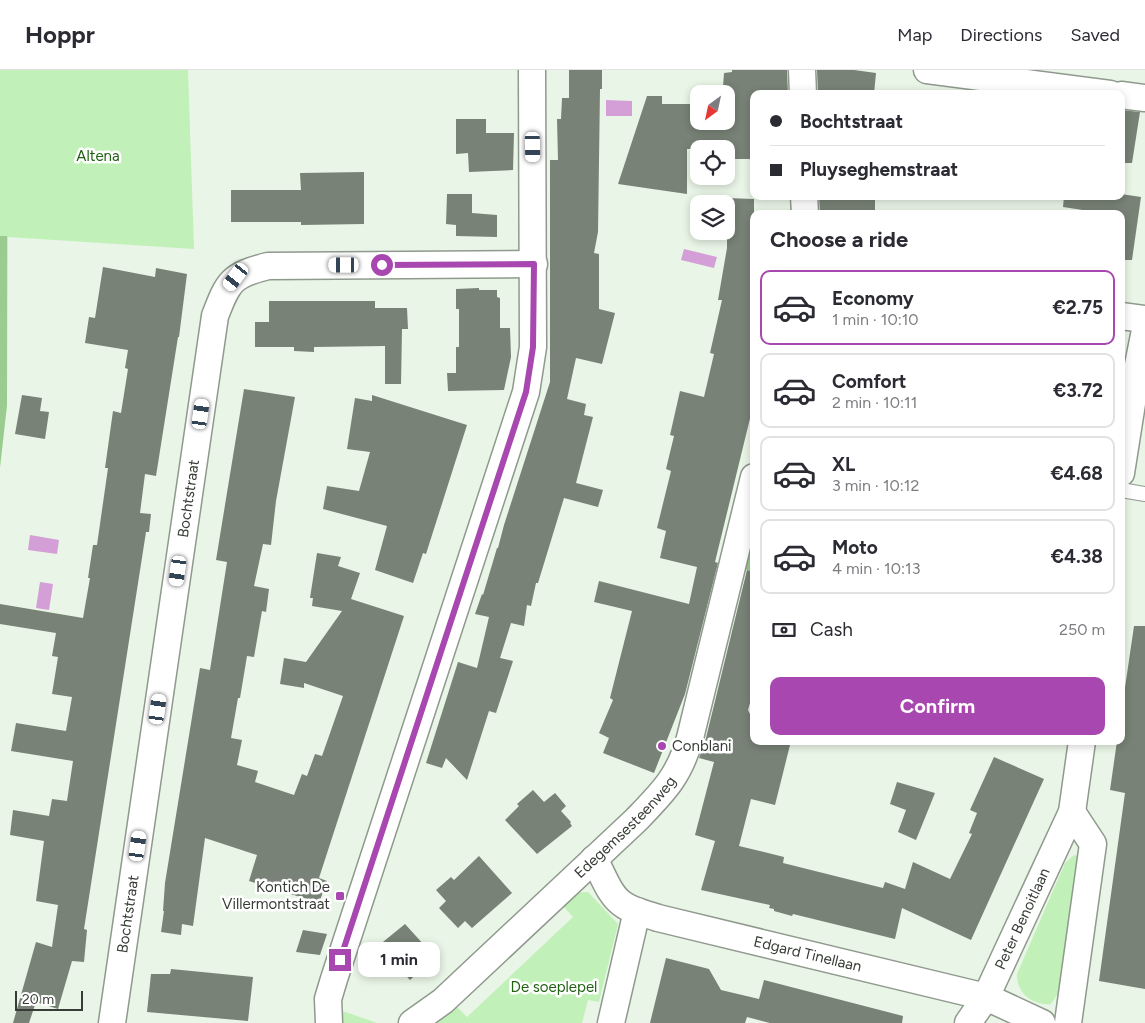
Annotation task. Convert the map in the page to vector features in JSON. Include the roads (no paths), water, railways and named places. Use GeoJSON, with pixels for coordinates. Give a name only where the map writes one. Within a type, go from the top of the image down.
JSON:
{"type":"FeatureCollection","features":[{"type":"Feature","properties":{"kind":"street"},"geometry":{"type":"LineString","coordinates":[[329,1023],[328,999],[334,978],[526,392],[533,347],[532,70]]}},
{"type":"Feature","properties":{"kind":"street"},"geometry":{"type":"LineString","coordinates":[[802,70],[803,90]]}},
{"type":"Feature","properties":{"kind":"street"},"geometry":{"type":"LineString","coordinates":[[927,70],[1080,90]]}},
{"type":"Feature","properties":{"kind":"street"},"geometry":{"type":"LineString","coordinates":[[1125,96],[1145,98]]}},
{"type":"Feature","properties":{"kind":"street","name":"Bochtstraat"},"geometry":{"type":"LineString","coordinates":[[112,1023],[216,316],[225,291],[236,277],[250,270],[268,266],[534,264]]}},
{"type":"Feature","properties":{"kind":"street"},"geometry":{"type":"LineString","coordinates":[[1125,316],[1145,319]]}},
{"type":"Feature","properties":{"kind":"street"},"geometry":{"type":"LineString","coordinates":[[1125,448],[1145,330]]}},
{"type":"Feature","properties":{"kind":"street","name":"Edegemsesteenweg"},"geometry":{"type":"LineString","coordinates":[[412,1023],[443,1001],[594,859],[666,789],[675,776],[683,760],[750,493]]}},
{"type":"Feature","properties":{"kind":"street","name":"Peter Benoitlaan"},"geometry":{"type":"LineString","coordinates":[[968,1023],[986,997],[1072,812],[1081,745]]}},
{"type":"Feature","properties":{"kind":"street"},"geometry":{"type":"LineString","coordinates":[[1068,1023],[1094,844],[1072,812]]}},
{"type":"Feature","properties":{"kind":"street","name":"Edgard Tinellaan"},"geometry":{"type":"LineString","coordinates":[[594,859],[616,898],[624,906],[637,911],[658,918],[986,997],[1042,1023]]}},
{"type":"Feature","properties":{"kind":"street"},"geometry":{"type":"LineString","coordinates":[[611,1023],[637,911]]}},
{"type":"Feature","properties":{"kind":"lane"},"geometry":{"type":"LineString","coordinates":[[1125,491],[1145,494]]}},
{"type":"Feature","properties":{"kind":"place","name":"Conblani"},"geometry":{"type":"Point","coordinates":[662,746]}},
{"type":"Feature","properties":{"kind":"place","name":"Kontich De Villermontstraat"},"geometry":{"type":"Point","coordinates":[340,896]}},
{"type":"Feature","properties":{"kind":"park label","name":"Altena"},"geometry":{"type":"Point","coordinates":[98,156]}},
{"type":"Feature","properties":{"kind":"park label","name":"De soeplepel"},"geometry":{"type":"Point","coordinates":[554,987]}}]}
